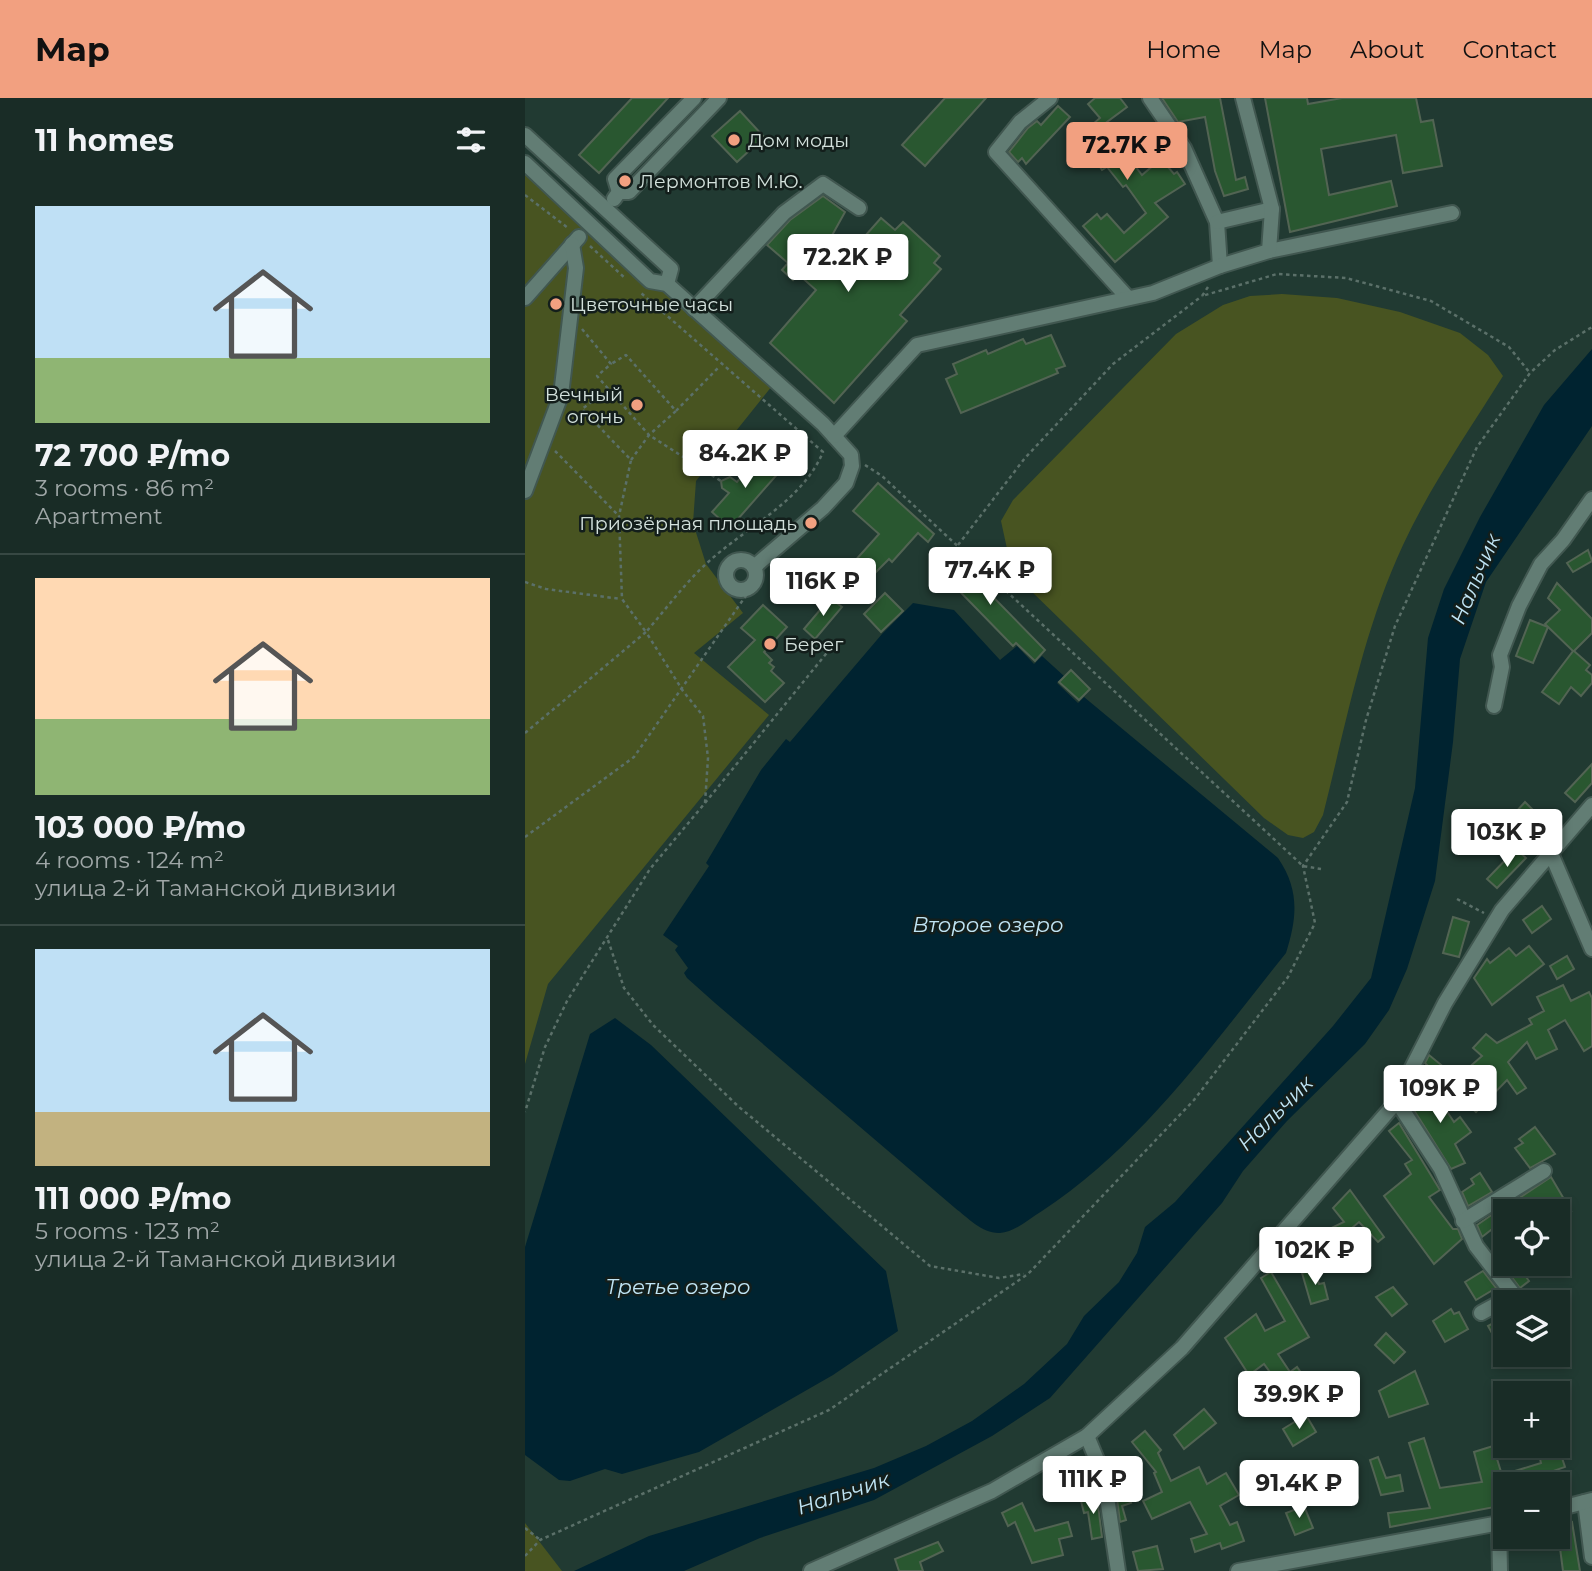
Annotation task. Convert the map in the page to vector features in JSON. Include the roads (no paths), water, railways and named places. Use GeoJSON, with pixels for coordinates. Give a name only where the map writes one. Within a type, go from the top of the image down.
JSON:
{"type":"FeatureCollection","features":[{"type":"Feature","properties":{"kind":"street"},"geometry":{"type":"LineString","coordinates":[[694,98],[615,179],[616,195],[629,192],[719,98]]}},
{"type":"Feature","properties":{"kind":"street"},"geometry":{"type":"LineString","coordinates":[[1050,98],[1020,122],[996,152],[1128,298]]}},
{"type":"Feature","properties":{"kind":"street"},"geometry":{"type":"LineString","coordinates":[[1150,98],[1184,148],[1217,222],[1220,266]]}},
{"type":"Feature","properties":{"kind":"street"},"geometry":{"type":"LineString","coordinates":[[1243,98],[1272,209],[1269,251]]}},
{"type":"Feature","properties":{"kind":"street"},"geometry":{"type":"LineString","coordinates":[[525,135],[671,269],[667,284]]}},
{"type":"Feature","properties":{"kind":"street"},"geometry":{"type":"LineString","coordinates":[[525,163],[650,281],[667,284],[834,436],[851,455],[852,466],[846,483],[823,508],[754,567],[754,584],[739,590],[726,579],[726,570],[739,559],[748,561],[754,567]]}},
{"type":"Feature","properties":{"kind":"street"},"geometry":{"type":"LineString","coordinates":[[694,309],[739,271],[784,213],[823,184],[859,208]]}},
{"type":"Feature","properties":{"kind":"street"},"geometry":{"type":"LineString","coordinates":[[1217,222],[1272,209]]}},
{"type":"Feature","properties":{"kind":"street"},"geometry":{"type":"LineString","coordinates":[[834,436],[917,345],[1153,293],[1220,266],[1269,251],[1452,213]]}},
{"type":"Feature","properties":{"kind":"street"},"geometry":{"type":"LineString","coordinates":[[525,298],[576,241],[576,268],[568,313],[561,396],[525,491]]}},
{"type":"Feature","properties":{"kind":"street"},"geometry":{"type":"LineString","coordinates":[[1494,706],[1502,667],[1500,654],[1519,606],[1541,564],[1563,540],[1592,499]]}},
{"type":"Feature","properties":{"kind":"street"},"geometry":{"type":"LineString","coordinates":[[811,1571],[992,1491],[1087,1436],[1182,1348],[1339,1171],[1396,1100],[1445,1003],[1496,920],[1550,851],[1590,813]]}},
{"type":"Feature","properties":{"kind":"street"},"geometry":{"type":"LineString","coordinates":[[1550,851],[1592,949]]}},
{"type":"Feature","properties":{"kind":"street"},"geometry":{"type":"LineString","coordinates":[[1396,1100],[1441,1169],[1476,1247],[1514,1295],[1481,1313]]}},
{"type":"Feature","properties":{"kind":"street"},"geometry":{"type":"LineString","coordinates":[[1463,1221],[1544,1171]]}},
{"type":"Feature","properties":{"kind":"street"},"geometry":{"type":"LineString","coordinates":[[1087,1436],[1104,1476],[1118,1571]]}},
{"type":"Feature","properties":{"kind":"street"},"geometry":{"type":"LineString","coordinates":[[1570,1506],[1588,1501],[1592,1557]]}},
{"type":"Feature","properties":{"kind":"street"},"geometry":{"type":"LineString","coordinates":[[1238,1571],[1493,1525]]}},
{"type":"Feature","properties":{"kind":"street"},"geometry":{"type":"LineString","coordinates":[[1500,1571],[1501,1549]]}},
{"type":"Feature","properties":{"kind":"water","name":"Нальчик"},"geometry":{"type":"Polygon","coordinates":[[[1592,349],[1592,426],[1486,582],[1460,659],[1453,742],[1435,881],[1407,969],[1389,1010],[1365,1044],[1287,1121],[1243,1171],[1222,1203],[1050,1398],[992,1436],[874,1500],[760,1538],[684,1571],[574,1571],[649,1536],[874,1468],[926,1446],[972,1421],[1024,1384],[1067,1344],[1084,1316],[1119,1282],[1137,1253],[1145,1227],[1175,1202],[1333,1026],[1371,978],[1415,788],[1428,638],[1444,589],[1480,517],[1544,405],[1592,349]]]}},
{"type":"Feature","properties":{"kind":"water","name":"Второе озеро"},"geometry":{"type":"Polygon","coordinates":[[[913,603],[954,610],[1000,660],[1017,646],[1034,664],[1042,656],[1064,676],[1057,683],[1078,703],[1084,697],[1278,858],[1293,893],[1294,916],[1286,953],[1174,1092],[1112,1156],[1078,1185],[1022,1225],[1000,1233],[988,1231],[965,1216],[715,1003],[687,978],[684,973],[688,968],[675,950],[678,946],[663,935],[709,866],[706,863],[761,770],[786,739],[790,742],[882,634],[913,603]]]}},
{"type":"Feature","properties":{"kind":"water","name":"Третье озеро"},"geometry":{"type":"Polygon","coordinates":[[[615,1018],[651,1045],[886,1271],[898,1331],[833,1375],[699,1452],[622,1474],[605,1469],[570,1481],[559,1480],[525,1455],[525,1247],[590,1034],[615,1018]]]}},
{"type":"Feature","properties":{"kind":"place","name":"Дом моды"},"geometry":{"type":"Point","coordinates":[734,140]}},
{"type":"Feature","properties":{"kind":"place","name":"Лермонтов М.Ю."},"geometry":{"type":"Point","coordinates":[625,181]}},
{"type":"Feature","properties":{"kind":"place","name":"Цветочные часы"},"geometry":{"type":"Point","coordinates":[556,304]}},
{"type":"Feature","properties":{"kind":"place","name":"Вечный огонь"},"geometry":{"type":"Point","coordinates":[637,405]}},
{"type":"Feature","properties":{"kind":"place","name":"Приозёрная площадь"},"geometry":{"type":"Point","coordinates":[811,523]}},
{"type":"Feature","properties":{"kind":"place","name":"Берег"},"geometry":{"type":"Point","coordinates":[770,644]}}]}
